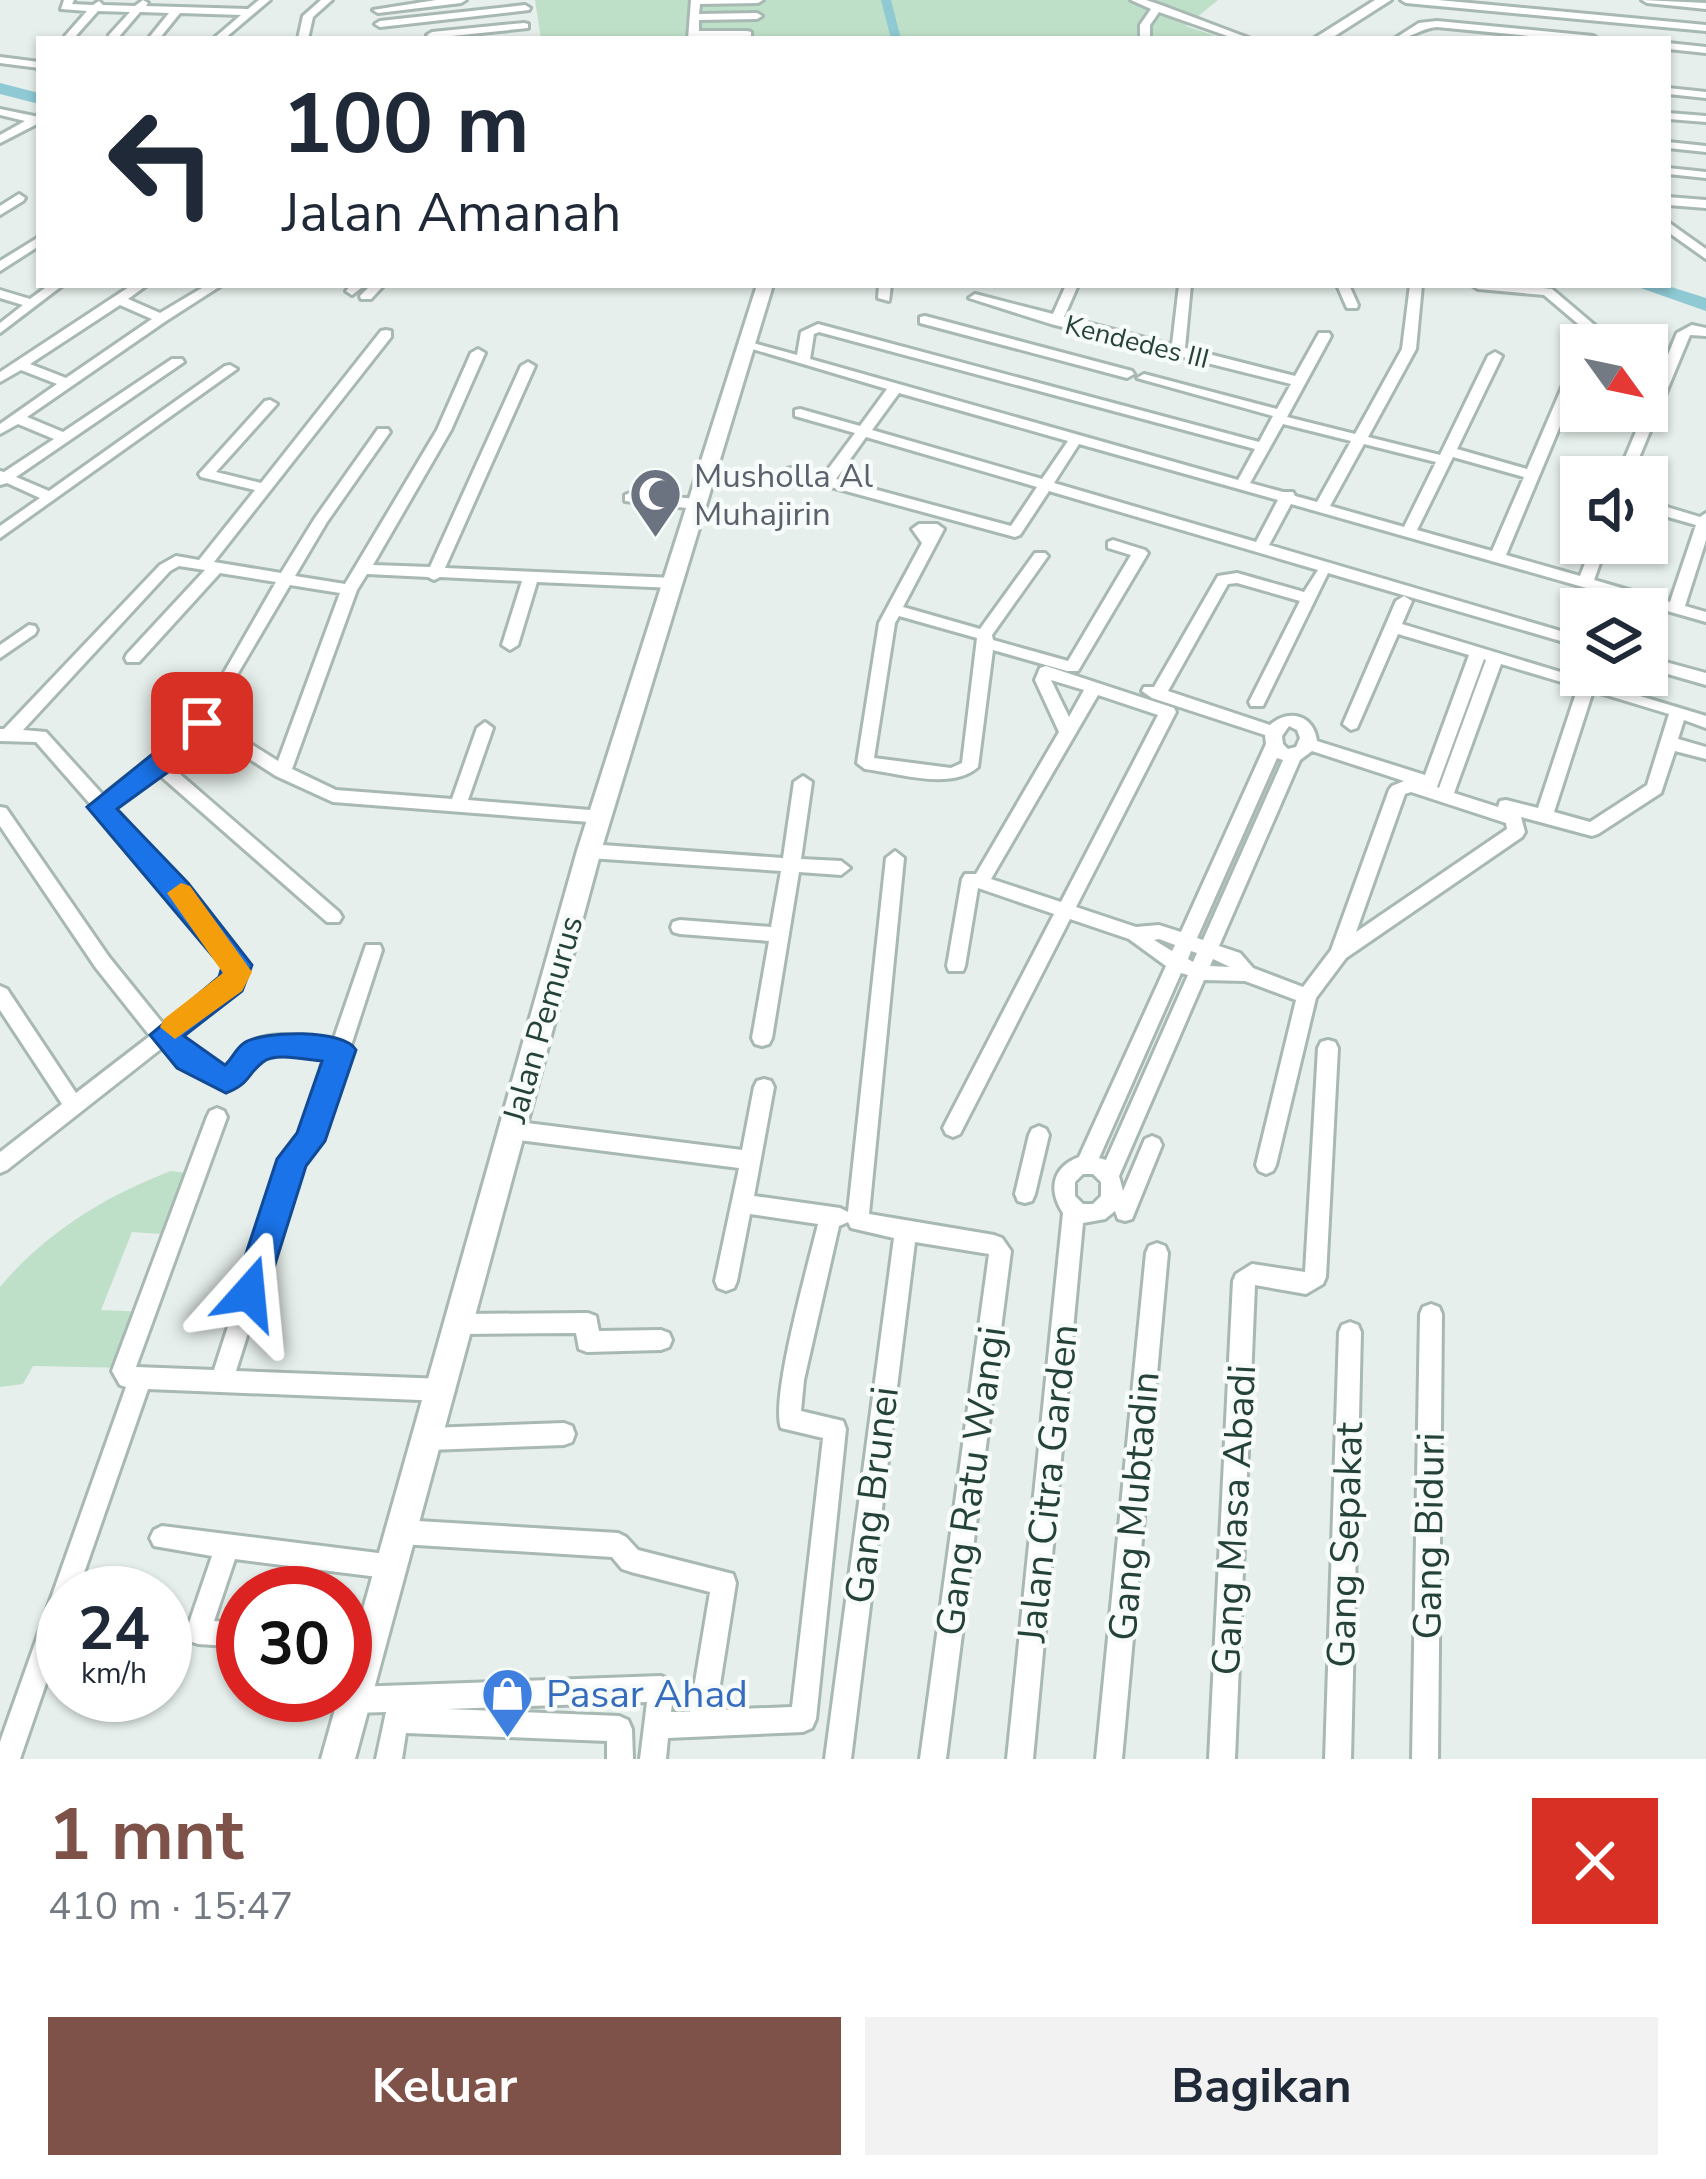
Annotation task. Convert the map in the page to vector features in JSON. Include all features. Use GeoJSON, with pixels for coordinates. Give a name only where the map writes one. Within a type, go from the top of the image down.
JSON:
{"type":"FeatureCollection","features":[{"type":"Feature","properties":{"kind":"street"},"geometry":{"type":"LineString","coordinates":[[69,0],[65,7],[141,4],[251,12]]}},
{"type":"Feature","properties":{"kind":"street"},"geometry":{"type":"LineString","coordinates":[[222,36],[265,0]]}},
{"type":"Feature","properties":{"kind":"street"},"geometry":{"type":"LineString","coordinates":[[304,36],[308,16],[327,0]]}},
{"type":"Feature","properties":{"kind":"street"},"geometry":{"type":"LineString","coordinates":[[377,10],[460,0]]}},
{"type":"Feature","properties":{"kind":"street"},"geometry":{"type":"LineString","coordinates":[[747,34],[693,36],[695,2],[758,0]]}},
{"type":"Feature","properties":{"kind":"street"},"geometry":{"type":"LineString","coordinates":[[1136,0],[1238,36]]}},
{"type":"Feature","properties":{"kind":"street"},"geometry":{"type":"LineString","coordinates":[[1325,36],[1384,0]]}},
{"type":"Feature","properties":{"kind":"street"},"geometry":{"type":"LineString","coordinates":[[1406,0],[1706,28]]}},
{"type":"Feature","properties":{"kind":"street"},"geometry":{"type":"LineString","coordinates":[[1624,0],[1628,21]]}},
{"type":"Feature","properties":{"kind":"street"},"geometry":{"type":"LineString","coordinates":[[1647,0],[1706,5]]}},
{"type":"Feature","properties":{"kind":"street"},"geometry":{"type":"LineString","coordinates":[[70,36],[99,4]]}},
{"type":"Feature","properties":{"kind":"street"},"geometry":{"type":"LineString","coordinates":[[114,36],[141,4]]}},
{"type":"Feature","properties":{"kind":"street"},"geometry":{"type":"LineString","coordinates":[[499,33],[501,5]]}},
{"type":"Feature","properties":{"kind":"street"},"geometry":{"type":"LineString","coordinates":[[380,24],[501,5],[525,8]]}},
{"type":"Feature","properties":{"kind":"street"},"geometry":{"type":"LineString","coordinates":[[1148,36],[1145,25],[1159,8]]}},
{"type":"Feature","properties":{"kind":"street"},"geometry":{"type":"LineString","coordinates":[[1159,8],[1251,36]]}},
{"type":"Feature","properties":{"kind":"street"},"geometry":{"type":"LineString","coordinates":[[155,36],[177,10]]}},
{"type":"Feature","properties":{"kind":"street"},"geometry":{"type":"LineString","coordinates":[[1542,13],[1544,36]]}},
{"type":"Feature","properties":{"kind":"street"},"geometry":{"type":"LineString","coordinates":[[694,17],[757,16]]}},
{"type":"Feature","properties":{"kind":"street"},"geometry":{"type":"LineString","coordinates":[[1647,22],[1650,36]]}},
{"type":"Feature","properties":{"kind":"street"},"geometry":{"type":"LineString","coordinates":[[1405,36],[1429,24],[1525,36]]}},
{"type":"Feature","properties":{"kind":"street"},"geometry":{"type":"LineString","coordinates":[[432,35],[499,33],[524,26]]}},
{"type":"Feature","properties":{"kind":"street"},"geometry":{"type":"LineString","coordinates":[[1671,46],[1706,50]]}},
{"type":"Feature","properties":{"kind":"street"},"geometry":{"type":"LineString","coordinates":[[0,60],[36,65]]}},
{"type":"Feature","properties":{"kind":"street"},"geometry":{"type":"LineString","coordinates":[[1671,91],[1706,94]]}},
{"type":"Feature","properties":{"kind":"street"},"geometry":{"type":"LineString","coordinates":[[2,114],[36,116]]}},
{"type":"Feature","properties":{"kind":"street"},"geometry":{"type":"LineString","coordinates":[[0,140],[36,117]]}},
{"type":"Feature","properties":{"kind":"street"},"geometry":{"type":"LineString","coordinates":[[1671,121],[1706,119]]}},
{"type":"Feature","properties":{"kind":"street"},"geometry":{"type":"LineString","coordinates":[[1671,145],[1706,149]]}},
{"type":"Feature","properties":{"kind":"street"},"geometry":{"type":"LineString","coordinates":[[1671,171],[1706,175]]}},
{"type":"Feature","properties":{"kind":"street"},"geometry":{"type":"LineString","coordinates":[[0,211],[20,198]]}},
{"type":"Feature","properties":{"kind":"street"},"geometry":{"type":"LineString","coordinates":[[1671,201],[1706,204]]}},
{"type":"Feature","properties":{"kind":"street"},"geometry":{"type":"LineString","coordinates":[[1672,230],[1706,236]]}},
{"type":"Feature","properties":{"kind":"street"},"geometry":{"type":"LineString","coordinates":[[1672,230],[1706,255]]}},
{"type":"Feature","properties":{"kind":"street"},"geometry":{"type":"LineString","coordinates":[[0,268],[36,243]]}},
{"type":"Feature","properties":{"kind":"street"},"geometry":{"type":"LineString","coordinates":[[0,329],[53,288]]}},
{"type":"Feature","properties":{"kind":"street"},"geometry":{"type":"LineString","coordinates":[[0,378],[137,288]]}},
{"type":"Feature","properties":{"kind":"street"},"geometry":{"type":"LineString","coordinates":[[0,430],[211,288]]}},
{"type":"Feature","properties":{"kind":"street","name":"Jalan Pemurus"},"geometry":{"type":"LineString","coordinates":[[372,1615],[394,1567],[589,851],[764,288]]}},
{"type":"Feature","properties":{"kind":"street"},"geometry":{"type":"LineString","coordinates":[[1056,321],[1071,288]]}},
{"type":"Feature","properties":{"kind":"street"},"geometry":{"type":"LineString","coordinates":[[1178,352],[1185,288]]}},
{"type":"Feature","properties":{"kind":"street"},"geometry":{"type":"LineString","coordinates":[[1344,288],[1352,305]]}},
{"type":"Feature","properties":{"kind":"street"},"geometry":{"type":"LineString","coordinates":[[1324,505],[1409,350],[1416,288]]}},
{"type":"Feature","properties":{"kind":"street"},"geometry":{"type":"LineString","coordinates":[[1518,288],[1544,290],[1585,324]]}},
{"type":"Feature","properties":{"kind":"street"},"geometry":{"type":"LineString","coordinates":[[0,294],[32,304]]}},
{"type":"Feature","properties":{"kind":"street","name":"Kendedes III"},"geometry":{"type":"LineString","coordinates":[[975,298],[1301,382]]}},
{"type":"Feature","properties":{"kind":"street"},"geometry":{"type":"LineString","coordinates":[[119,300],[161,318]]}},
{"type":"Feature","properties":{"kind":"street"},"geometry":{"type":"LineString","coordinates":[[925,320],[1127,374]]}},
{"type":"Feature","properties":{"kind":"street"},"geometry":{"type":"LineString","coordinates":[[803,362],[808,332],[818,328],[1262,447]]}},
{"type":"Feature","properties":{"kind":"street"},"geometry":{"type":"LineString","coordinates":[[1668,369],[1687,330],[1706,332]]}},
{"type":"Feature","properties":{"kind":"street"},"geometry":{"type":"LineString","coordinates":[[133,658],[209,567],[386,334]]}},
{"type":"Feature","properties":{"kind":"street"},"geometry":{"type":"LineString","coordinates":[[1244,482],[1324,336]]}},
{"type":"Feature","properties":{"kind":"street"},"geometry":{"type":"LineString","coordinates":[[1104,368],[1124,340]]}},
{"type":"Feature","properties":{"kind":"street"},"geometry":{"type":"LineString","coordinates":[[746,345],[1244,482],[1706,617]]}},
{"type":"Feature","properties":{"kind":"street"},"geometry":{"type":"LineString","coordinates":[[1007,379],[1032,349]]}},
{"type":"Feature","properties":{"kind":"street"},"geometry":{"type":"LineString","coordinates":[[282,772],[349,590],[443,430],[478,353]]}},
{"type":"Feature","properties":{"kind":"street"},"geometry":{"type":"LineString","coordinates":[[1410,530],[1495,356]]}},
{"type":"Feature","properties":{"kind":"street"},"geometry":{"type":"LineString","coordinates":[[2,477],[177,362]]}},
{"type":"Feature","properties":{"kind":"street"},"geometry":{"type":"LineString","coordinates":[[19,365],[67,383]]}},
{"type":"Feature","properties":{"kind":"street"},"geometry":{"type":"LineString","coordinates":[[434,575],[528,366]]}},
{"type":"Feature","properties":{"kind":"street"},"geometry":{"type":"LineString","coordinates":[[0,533],[230,369]]}},
{"type":"Feature","properties":{"kind":"street"},"geometry":{"type":"LineString","coordinates":[[1144,378],[1360,439],[1532,475]]}},
{"type":"Feature","properties":{"kind":"street"},"geometry":{"type":"LineString","coordinates":[[827,481],[896,387]]}},
{"type":"Feature","properties":{"kind":"street"},"geometry":{"type":"LineString","coordinates":[[1059,431],[1081,398]]}},
{"type":"Feature","properties":{"kind":"street"},"geometry":{"type":"LineString","coordinates":[[265,488],[206,474],[270,404]]}},
{"type":"Feature","properties":{"kind":"street"},"geometry":{"type":"LineString","coordinates":[[1498,556],[1560,408]]}},
{"type":"Feature","properties":{"kind":"street"},"geometry":{"type":"LineString","coordinates":[[800,413],[1560,636]]}},
{"type":"Feature","properties":{"kind":"street"},"geometry":{"type":"LineString","coordinates":[[17,418],[62,437]]}},
{"type":"Feature","properties":{"kind":"street"},"geometry":{"type":"LineString","coordinates":[[100,807],[159,765],[203,725],[204,713],[282,583],[383,432]]}},
{"type":"Feature","properties":{"kind":"street"},"geometry":{"type":"LineString","coordinates":[[792,472],[1013,532],[1077,437]]}},
{"type":"Feature","properties":{"kind":"street"},"geometry":{"type":"LineString","coordinates":[[2,477],[51,496]]}},
{"type":"Feature","properties":{"kind":"street"},"geometry":{"type":"LineString","coordinates":[[1260,548],[1288,495]]}},
{"type":"Feature","properties":{"kind":"street"},"geometry":{"type":"LineString","coordinates":[[630,498],[696,504]]}},
{"type":"Feature","properties":{"kind":"street"},"geometry":{"type":"LineString","coordinates":[[1668,511],[1705,520],[1676,608]]}},
{"type":"Feature","properties":{"kind":"street"},"geometry":{"type":"LineString","coordinates":[[928,539],[893,609],[862,756],[868,766],[952,774],[970,767],[985,639],[1040,556]]}},
{"type":"Feature","properties":{"kind":"street"},"geometry":{"type":"LineString","coordinates":[[1072,668],[1140,553],[1113,545]]}},
{"type":"Feature","properties":{"kind":"street"},"geometry":{"type":"LineString","coordinates":[[5,734],[176,561],[282,583],[349,590]]}},
{"type":"Feature","properties":{"kind":"street"},"geometry":{"type":"LineString","coordinates":[[1586,582],[1592,564]]}},
{"type":"Feature","properties":{"kind":"street"},"geometry":{"type":"LineString","coordinates":[[363,569],[674,583]]}},
{"type":"Feature","properties":{"kind":"street"},"geometry":{"type":"LineString","coordinates":[[1257,702],[1321,574]]}},
{"type":"Feature","properties":{"kind":"street"},"geometry":{"type":"LineString","coordinates":[[510,645],[531,578]]}},
{"type":"Feature","properties":{"kind":"street"},"geometry":{"type":"LineString","coordinates":[[953,1128],[1168,716],[1162,701],[1223,580],[1237,578],[1309,598]]}},
{"type":"Feature","properties":{"kind":"street"},"geometry":{"type":"LineString","coordinates":[[1351,724],[1404,601]]}},
{"type":"Feature","properties":{"kind":"street"},"geometry":{"type":"LineString","coordinates":[[893,609],[1302,749],[1592,829],[1654,789],[1678,712]]}},
{"type":"Feature","properties":{"kind":"street"},"geometry":{"type":"LineString","coordinates":[[1394,627],[1560,676]]}},
{"type":"Feature","properties":{"kind":"street"},"geometry":{"type":"LineString","coordinates":[[0,653],[28,631]]}},
{"type":"Feature","properties":{"kind":"street"},"geometry":{"type":"LineString","coordinates":[[1440,786],[1486,654]]}},
{"type":"Feature","properties":{"kind":"street"},"geometry":{"type":"LineString","coordinates":[[1668,668],[1706,679]]}},
{"type":"Feature","properties":{"kind":"street"},"geometry":{"type":"LineString","coordinates":[[1068,733],[1043,674],[1162,701]]}},
{"type":"Feature","properties":{"kind":"street"},"geometry":{"type":"LineString","coordinates":[[956,966],[967,885],[980,879],[1096,686]]}},
{"type":"Feature","properties":{"kind":"street"},"geometry":{"type":"LineString","coordinates":[[1544,818],[1583,696]]}},
{"type":"Feature","properties":{"kind":"street"},"geometry":{"type":"LineString","coordinates":[[1626,696],[1706,722]]}},
{"type":"Feature","properties":{"kind":"street"},"geometry":{"type":"LineString","coordinates":[[1121,1192],[1199,969],[1308,731],[1282,724],[1273,738]]}},
{"type":"Feature","properties":{"kind":"street"},"geometry":{"type":"LineString","coordinates":[[203,725],[333,796],[602,817]]}},
{"type":"Feature","properties":{"kind":"street"},"geometry":{"type":"LineString","coordinates":[[458,805],[485,728]]}},
{"type":"Feature","properties":{"kind":"street"},"geometry":{"type":"LineString","coordinates":[[0,1164],[232,983],[237,965],[178,890],[40,736],[5,734]]}},
{"type":"Feature","properties":{"kind":"street","name":"Jalan Citra Garden"},"geometry":{"type":"LineString","coordinates":[[1020,1759],[1072,1184],[1177,962],[1273,738]]}},
{"type":"Feature","properties":{"kind":"street"},"geometry":{"type":"LineString","coordinates":[[1669,743],[1706,754]]}},
{"type":"Feature","properties":{"kind":"street"},"geometry":{"type":"LineString","coordinates":[[159,765],[332,917]]}},
{"type":"Feature","properties":{"kind":"street"},"geometry":{"type":"LineString","coordinates":[[762,1038],[803,782]]}},
{"type":"Feature","properties":{"kind":"street"},"geometry":{"type":"LineString","coordinates":[[1266,1165],[1307,996],[1339,952],[1402,785],[1508,815],[1517,824],[1516,832],[1339,952]]}},
{"type":"Feature","properties":{"kind":"street"},"geometry":{"type":"LineString","coordinates":[[0,813],[38,859],[74,924],[188,1060],[226,1080],[241,1071],[250,1054],[268,1045],[341,1050]]}},
{"type":"Feature","properties":{"kind":"street"},"geometry":{"type":"LineString","coordinates":[[589,851],[841,868]]}},
{"type":"Feature","properties":{"kind":"street"},"geometry":{"type":"LineString","coordinates":[[859,1221],[896,858]]}},
{"type":"Feature","properties":{"kind":"street"},"geometry":{"type":"LineString","coordinates":[[980,879],[1136,934],[1159,932],[1234,958],[1246,974]]}},
{"type":"Feature","properties":{"kind":"street"},"geometry":{"type":"LineString","coordinates":[[680,927],[779,935]]}},
{"type":"Feature","properties":{"kind":"street"},"geometry":{"type":"LineString","coordinates":[[1136,934],[1153,952],[1177,962],[1226,978],[1246,974],[1307,996]]}},
{"type":"Feature","properties":{"kind":"street"},"geometry":{"type":"LineString","coordinates":[[220,1382],[292,1159],[310,1141],[373,950]]}},
{"type":"Feature","properties":{"kind":"street"},"geometry":{"type":"LineString","coordinates":[[0,994],[74,1106]]}},
{"type":"Feature","properties":{"kind":"street","name":"Gang Masa Abadi"},"geometry":{"type":"LineString","coordinates":[[1222,1759],[1244,1281],[1252,1274],[1306,1284],[1315,1277],[1328,1048]]}},
{"type":"Feature","properties":{"kind":"street"},"geometry":{"type":"LineString","coordinates":[[726,1281],[764,1088]]}},
{"type":"Feature","properties":{"kind":"street"},"geometry":{"type":"LineString","coordinates":[[217,1117],[123,1372],[140,1380],[444,1390]]}},
{"type":"Feature","properties":{"kind":"street"},"geometry":{"type":"LineString","coordinates":[[511,1130],[749,1160]]}},
{"type":"Feature","properties":{"kind":"street"},"geometry":{"type":"LineString","coordinates":[[1121,1192],[1072,1184],[1026,1186],[1038,1144],[1056,1157],[1072,1184],[1092,1213],[1121,1192],[1152,1145]]}},
{"type":"Feature","properties":{"kind":"street"},"geometry":{"type":"LineString","coordinates":[[742,1204],[906,1231]]}},
{"type":"Feature","properties":{"kind":"street"},"geometry":{"type":"LineString","coordinates":[[656,1726],[803,1718],[835,1429],[789,1420],[793,1380],[829,1223]]}},
{"type":"Feature","properties":{"kind":"street","name":"Gang Ratu Wangi"},"geometry":{"type":"LineString","coordinates":[[906,1231],[994,1245],[1000,1251],[933,1759]]}},
{"type":"Feature","properties":{"kind":"street","name":"Gang Brunei"},"geometry":{"type":"LineString","coordinates":[[838,1759],[906,1231]]}},
{"type":"Feature","properties":{"kind":"street","name":"Gang Mubtadin"},"geometry":{"type":"LineString","coordinates":[[1109,1759],[1157,1253]]}},
{"type":"Feature","properties":{"kind":"street","name":"Gang Biduri"},"geometry":{"type":"LineString","coordinates":[[1425,1759],[1431,1314]]}},
{"type":"Feature","properties":{"kind":"street"},"geometry":{"type":"LineString","coordinates":[[460,1324],[588,1323],[587,1342],[661,1340]]}},
{"type":"Feature","properties":{"kind":"street","name":"Gang Sepakat"},"geometry":{"type":"LineString","coordinates":[[1337,1759],[1350,1332]]}},
{"type":"Feature","properties":{"kind":"street"},"geometry":{"type":"LineString","coordinates":[[75,1566],[140,1380]]}},
{"type":"Feature","properties":{"kind":"street"},"geometry":{"type":"LineString","coordinates":[[429,1439],[564,1434]]}},
{"type":"Feature","properties":{"kind":"street"},"geometry":{"type":"LineString","coordinates":[[401,1532],[617,1545],[631,1560],[724,1583],[701,1725]]}},
{"type":"Feature","properties":{"kind":"street"},"geometry":{"type":"LineString","coordinates":[[162,1538],[394,1567]]}},
{"type":"Feature","properties":{"kind":"street"},"geometry":{"type":"LineString","coordinates":[[220,1566],[227,1546]]}},
{"type":"Feature","properties":{"kind":"street"},"geometry":{"type":"LineString","coordinates":[[216,1579],[198,1632],[216,1633]]}},
{"type":"Feature","properties":{"kind":"street"},"geometry":{"type":"LineString","coordinates":[[7,1759],[36,1676]]}},
{"type":"Feature","properties":{"kind":"street"},"geometry":{"type":"LineString","coordinates":[[372,1708],[661,1689],[653,1759]]}},
{"type":"Feature","properties":{"kind":"street"},"geometry":{"type":"LineString","coordinates":[[372,1714],[395,1720],[619,1730],[620,1759]]}},
{"type":"Feature","properties":{"kind":"street"},"geometry":{"type":"LineString","coordinates":[[389,1759],[395,1720]]}},
{"type":"Feature","properties":{"kind":"street","name":"Jalan Pemurus"},"geometry":{"type":"LineString","coordinates":[[338,1759],[348,1722]]}},
{"type":"Feature","properties":{"kind":"green space"},"geometry":{"type":"Polygon","coordinates":[[[535,0],[1218,0],[1186,26],[1216,36],[541,36],[535,0]]]}},
{"type":"Feature","properties":{"kind":"green space"},"geometry":{"type":"Polygon","coordinates":[[[171,1171],[194,1174],[175,1235],[132,1232],[101,1310],[148,1312],[126,1368],[33,1366],[23,1384],[0,1387],[0,1287],[37,1249],[78,1218],[171,1171]]]}},
{"type":"Feature","properties":{"kind":"waterway"},"geometry":{"type":"LineString","coordinates":[[886,0],[895,36]]}},
{"type":"Feature","properties":{"kind":"waterway"},"geometry":{"type":"LineString","coordinates":[[0,88],[36,98]]}},
{"type":"Feature","properties":{"kind":"waterway"},"geometry":{"type":"LineString","coordinates":[[1652,288],[1706,305]]}},
{"type":"Feature","properties":{"kind":"slow traffic"},"geometry":{"type":"LineString","coordinates":[[175,1027],[232,983],[238,972],[181,893]]}},
{"type":"Feature","properties":{"kind":"place","name":"Musholla Al Muhajirin"},"geometry":{"type":"Point","coordinates":[655,540]}},
{"type":"Feature","properties":{"kind":"place","name":"Pasar Ahad"},"geometry":{"type":"Point","coordinates":[507,1739]}},
{"type":"Feature","properties":{"kind":"route"},"geometry":{"type":"LineString","coordinates":[[202,723],[159,765],[100,807],[178,890],[237,965],[232,983],[165,1035],[188,1060],[226,1080],[241,1071],[250,1054],[268,1045],[341,1050],[310,1141],[292,1159],[249,1293]]}}]}
